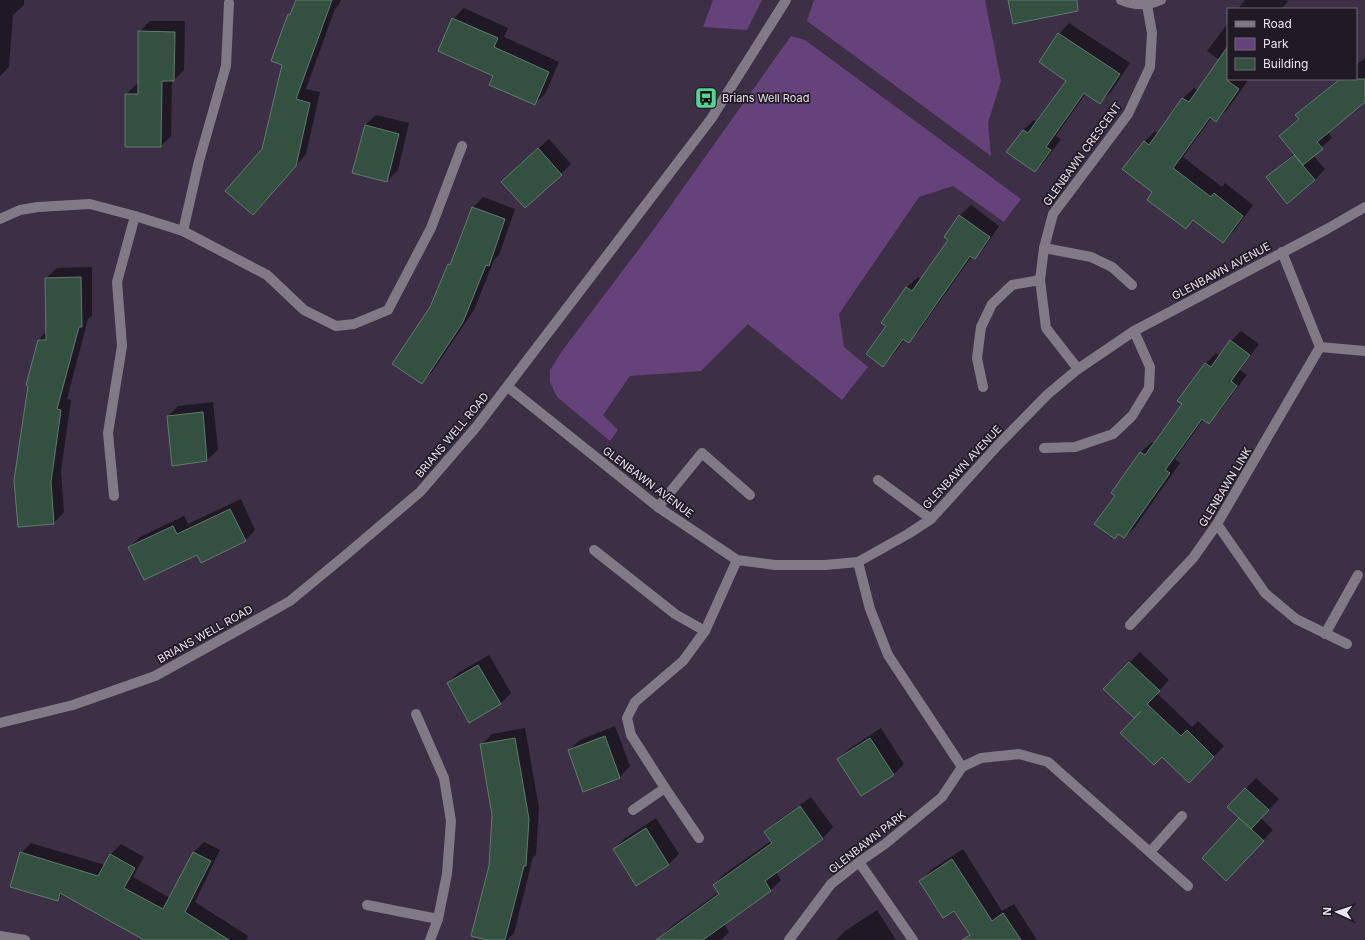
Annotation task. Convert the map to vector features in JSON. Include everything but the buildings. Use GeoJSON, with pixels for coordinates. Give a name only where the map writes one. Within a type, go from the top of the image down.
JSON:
{"type":"FeatureCollection","features":[{"type":"Feature","properties":{"kind":"street","name":"BRIANS WELL ROAD"},"geometry":{"type":"LineString","coordinates":[[0,723],[73,705],[155,676],[290,600],[420,492],[477,426],[508,387],[711,119],[786,0]]}},
{"type":"Feature","properties":{"kind":"street"},"geometry":{"type":"LineString","coordinates":[[1121,0],[1134,5],[1147,5],[1161,0]]}},
{"type":"Feature","properties":{"kind":"street"},"geometry":{"type":"LineString","coordinates":[[183,231],[199,161],[226,66],[229,3]]}},
{"type":"Feature","properties":{"kind":"street","name":"GLENBAWN CRESCENT"},"geometry":{"type":"LineString","coordinates":[[1078,369],[1046,328],[1040,280],[1044,248],[1053,214],[1128,114],[1150,67],[1152,33],[1147,5]]}},
{"type":"Feature","properties":{"kind":"street"},"geometry":{"type":"LineString","coordinates":[[0,219],[20,210],[38,207],[90,204],[135,216],[183,231],[267,275],[304,310],[336,326],[354,324],[388,310],[430,228],[462,146]]}},
{"type":"Feature","properties":{"kind":"street","name":"GLENBAWN AVENUE"},"geometry":{"type":"LineString","coordinates":[[508,387],[658,507],[737,560],[775,565],[825,565],[858,562],[908,534],[931,519],[998,445],[1048,394],[1078,369],[1134,331],[1282,252],[1327,230],[1365,207]]}},
{"type":"Feature","properties":{"kind":"street"},"geometry":{"type":"LineString","coordinates":[[114,496],[108,433],[122,346],[117,282],[135,216]]}},
{"type":"Feature","properties":{"kind":"street"},"geometry":{"type":"LineString","coordinates":[[1044,248],[1091,257],[1112,267],[1132,285]]}},
{"type":"Feature","properties":{"kind":"street"},"geometry":{"type":"LineString","coordinates":[[1282,252],[1320,347],[1365,351]]}},
{"type":"Feature","properties":{"kind":"street"},"geometry":{"type":"LineString","coordinates":[[983,387],[977,358],[981,327],[992,304],[1012,285],[1040,280]]}},
{"type":"Feature","properties":{"kind":"street"},"geometry":{"type":"LineString","coordinates":[[1044,448],[1075,447],[1113,434],[1132,416],[1148,388],[1150,367],[1134,331]]}},
{"type":"Feature","properties":{"kind":"street","name":"GLENBAWN LINK"},"geometry":{"type":"LineString","coordinates":[[1130,625],[1193,558],[1217,524],[1320,347]]}},
{"type":"Feature","properties":{"kind":"street"},"geometry":{"type":"LineString","coordinates":[[658,507],[702,453],[750,495]]}},
{"type":"Feature","properties":{"kind":"street"},"geometry":{"type":"LineString","coordinates":[[878,480],[931,519]]}},
{"type":"Feature","properties":{"kind":"street"},"geometry":{"type":"LineString","coordinates":[[1217,524],[1265,594],[1296,619],[1347,644]]}},
{"type":"Feature","properties":{"kind":"street"},"geometry":{"type":"LineString","coordinates":[[594,550],[675,614],[705,631]]}},
{"type":"Feature","properties":{"kind":"street"},"geometry":{"type":"LineString","coordinates":[[699,838],[631,735],[627,718],[635,702],[682,661],[705,631],[737,560]]}},
{"type":"Feature","properties":{"kind":"street"},"geometry":{"type":"LineString","coordinates":[[858,562],[870,609],[888,655],[962,767],[981,758],[1019,754],[1048,762],[1188,886]]}},
{"type":"Feature","properties":{"kind":"street"},"geometry":{"type":"LineString","coordinates":[[1325,634],[1358,575]]}},
{"type":"Feature","properties":{"kind":"street"},"geometry":{"type":"LineString","coordinates":[[416,714],[444,778],[451,821],[447,874],[438,919],[430,940]]}},
{"type":"Feature","properties":{"kind":"street","name":"GLENBAWN PARK"},"geometry":{"type":"LineString","coordinates":[[789,940],[831,884],[885,844],[942,797],[962,767]]}},
{"type":"Feature","properties":{"kind":"street"},"geometry":{"type":"LineString","coordinates":[[633,810],[665,788]]}},
{"type":"Feature","properties":{"kind":"street"},"geometry":{"type":"LineString","coordinates":[[1150,852],[1182,816]]}},
{"type":"Feature","properties":{"kind":"street"},"geometry":{"type":"LineString","coordinates":[[859,862],[913,940]]}},
{"type":"Feature","properties":{"kind":"street"},"geometry":{"type":"LineString","coordinates":[[367,905],[438,919]]}},
{"type":"Feature","properties":{"kind":"street"},"geometry":{"type":"LineString","coordinates":[[0,936],[25,940]]}},
{"type":"Feature","properties":{"kind":"green space"},"geometry":{"type":"Polygon","coordinates":[[[713,0],[762,0],[747,30],[703,27],[713,0]]]}},
{"type":"Feature","properties":{"kind":"green space"},"geometry":{"type":"Polygon","coordinates":[[[814,0],[985,0],[1001,81],[988,123],[991,156],[807,21],[814,0]]]}},
{"type":"Feature","properties":{"kind":"green space"},"geometry":{"type":"Polygon","coordinates":[[[791,36],[805,40],[1021,199],[1004,222],[953,186],[919,197],[839,314],[844,347],[868,367],[842,400],[748,324],[701,371],[630,376],[603,415],[618,430],[610,441],[557,397],[550,382],[550,370],[562,351],[654,229],[791,36]]]}},
{"type":"Feature","properties":{"kind":"place","name":"Brians Well Road"},"geometry":{"type":"Point","coordinates":[706,98]}}]}
